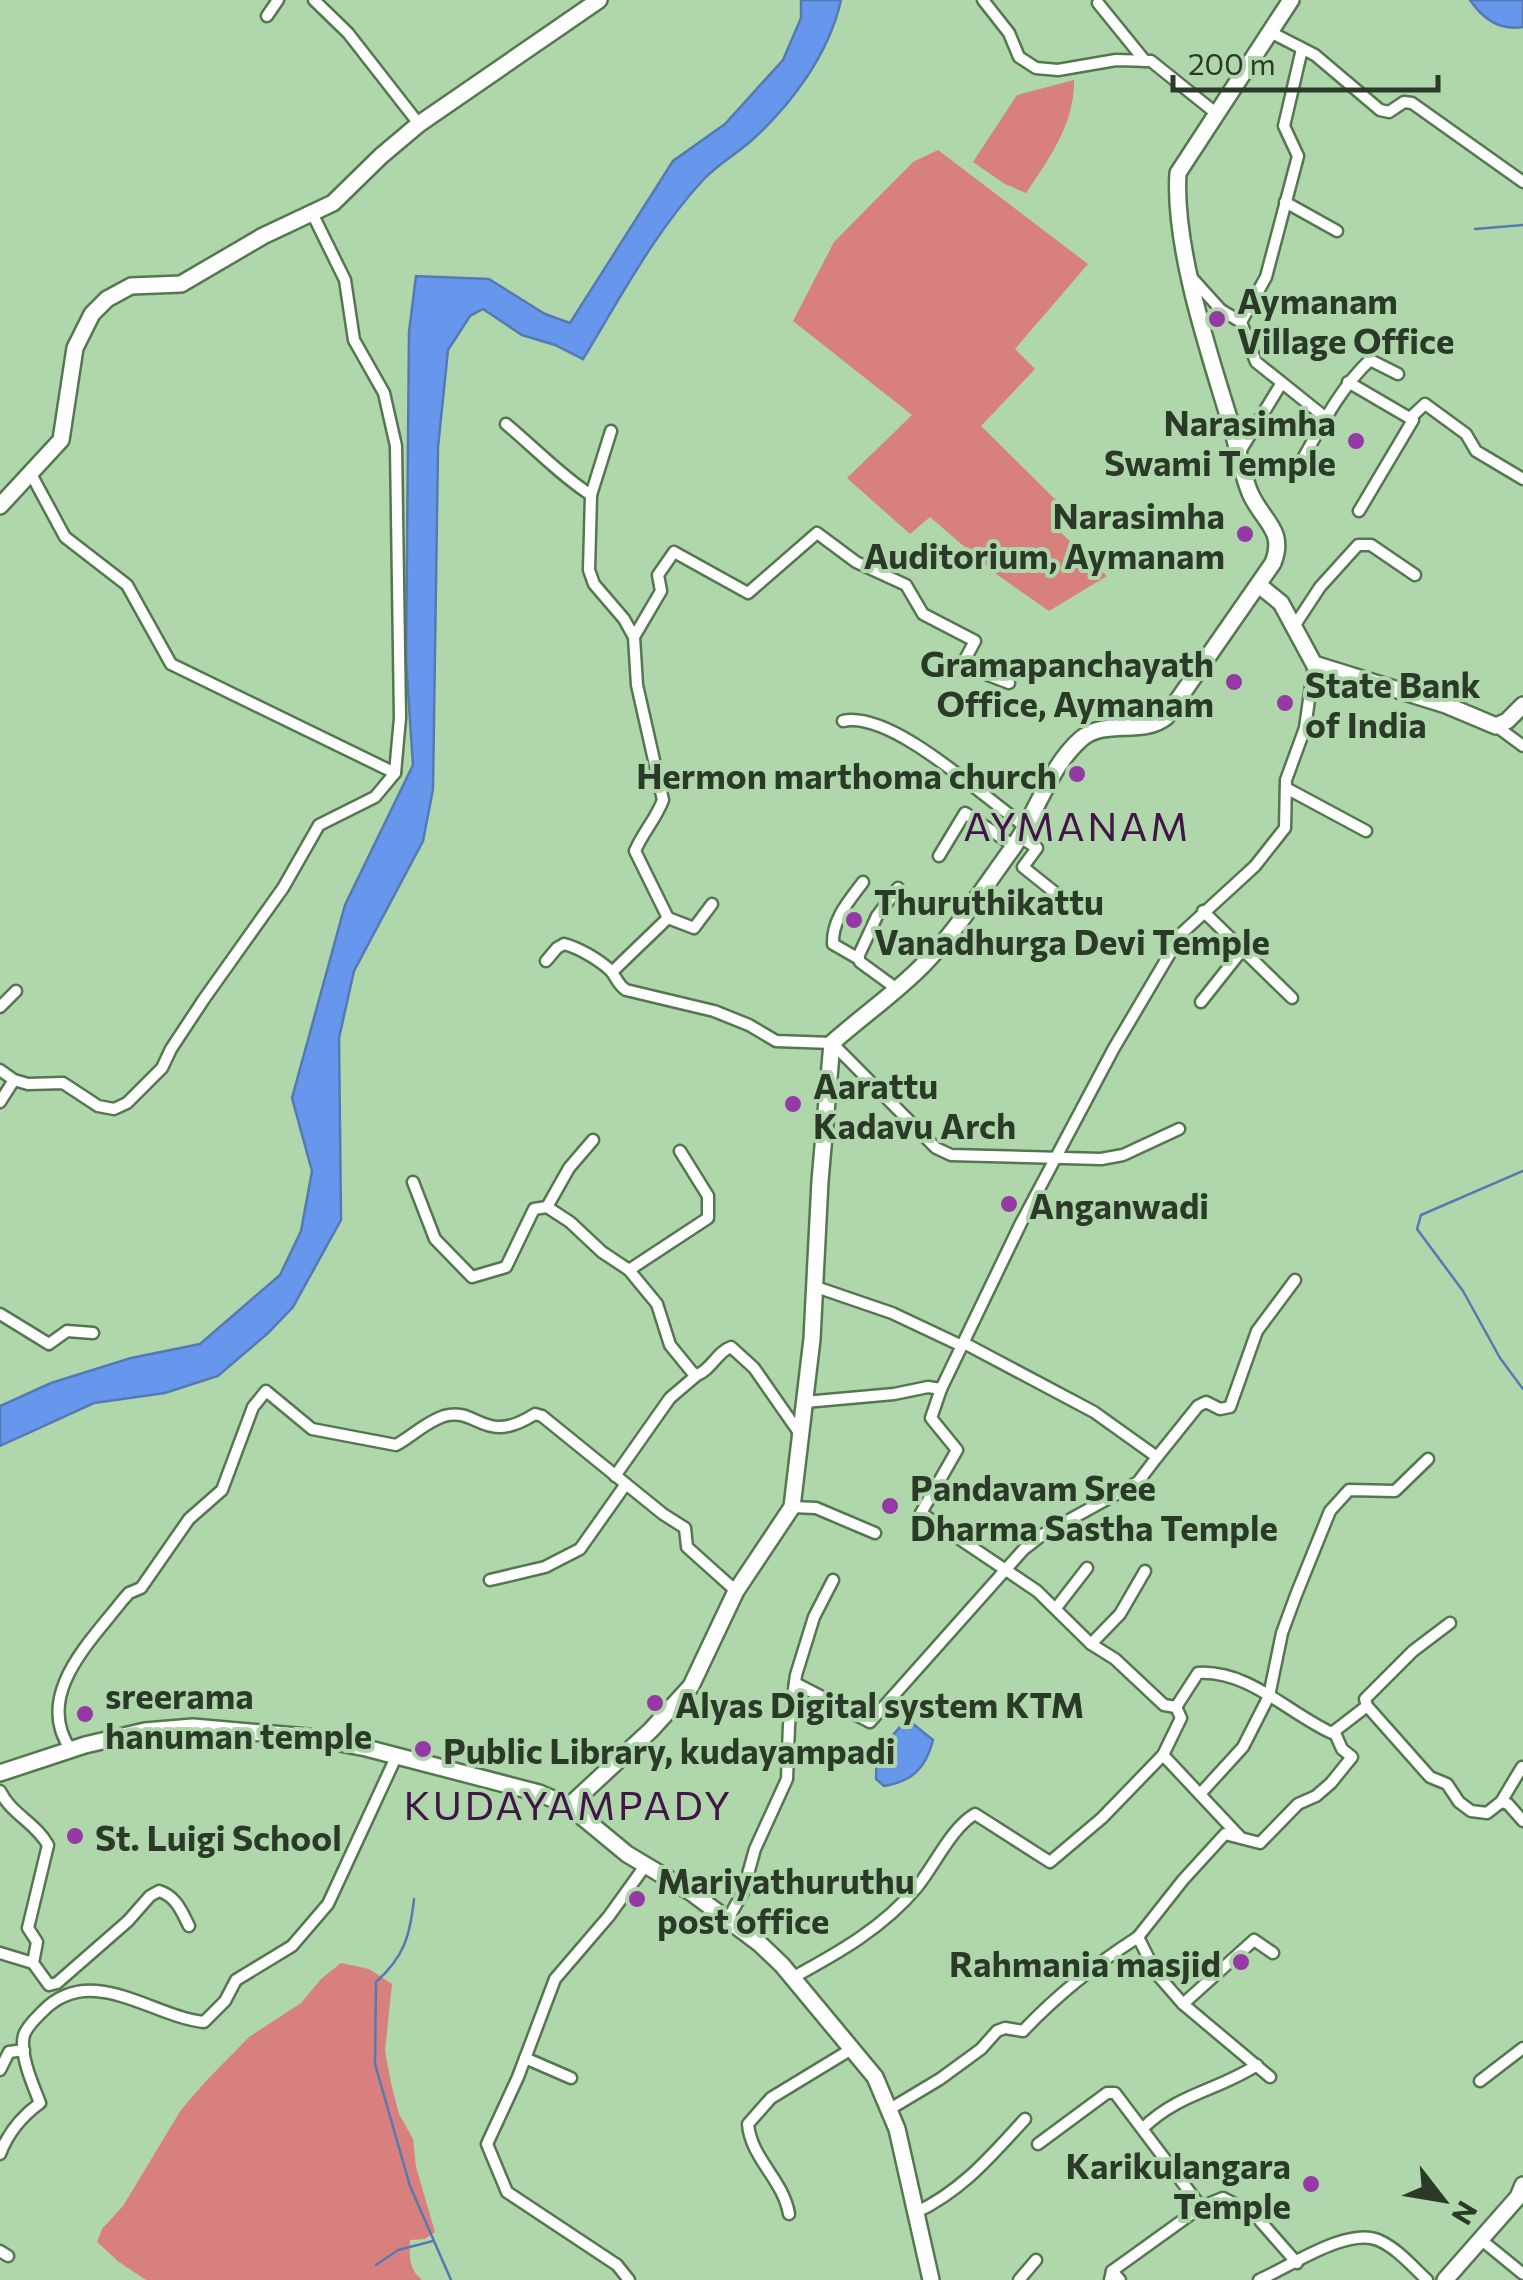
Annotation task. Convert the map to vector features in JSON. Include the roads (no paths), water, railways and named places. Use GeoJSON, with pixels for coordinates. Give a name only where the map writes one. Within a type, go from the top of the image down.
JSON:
{"type":"FeatureCollection","features":[{"type":"Feature","properties":{"kind":"main road"},"geometry":{"type":"LineString","coordinates":[[0,506],[61,440],[72,375],[70,362],[81,330],[92,314],[131,286],[181,284],[311,212],[333,204],[420,124],[598,0]]}},
{"type":"Feature","properties":{"kind":"main road"},"geometry":{"type":"LineString","coordinates":[[569,1806],[652,1730],[691,1686],[736,1591],[792,1507],[816,1287],[832,1043],[937,950],[1020,836],[1066,754],[1082,738],[1106,728],[1156,725],[1166,718],[1260,586],[1278,552],[1277,534],[1250,493],[1176,205],[1178,174],[1291,0]]}},
{"type":"Feature","properties":{"kind":"main road"},"geometry":{"type":"LineString","coordinates":[[1260,586],[1281,602],[1314,664],[1446,705],[1496,726],[1523,705]]}},
{"type":"Feature","properties":{"kind":"main road"},"geometry":{"type":"LineString","coordinates":[[0,1773],[145,1731],[192,1727],[308,1737],[396,1755],[538,1793],[569,1806],[593,1829],[645,1866],[728,1918],[782,1964],[874,2077],[890,2110],[932,2280]]}},
{"type":"Feature","properties":{"kind":"main road"},"geometry":{"type":"LineString","coordinates":[[1445,2280],[1518,2197],[1523,2185]]}},
{"type":"Feature","properties":{"kind":"street"},"geometry":{"type":"LineString","coordinates":[[267,16],[278,0]]}},
{"type":"Feature","properties":{"kind":"street"},"geometry":{"type":"LineString","coordinates":[[314,0],[348,33],[420,124]]}},
{"type":"Feature","properties":{"kind":"street"},"geometry":{"type":"LineString","coordinates":[[983,0],[1010,33],[1019,57],[1036,68],[1058,70],[1116,60],[1150,61],[1218,114]]}},
{"type":"Feature","properties":{"kind":"street"},"geometry":{"type":"LineString","coordinates":[[1098,3],[1146,60]]}},
{"type":"Feature","properties":{"kind":"street"},"geometry":{"type":"LineString","coordinates":[[1272,33],[1315,55],[1380,110],[1389,112],[1404,102],[1412,103],[1523,182]]}},
{"type":"Feature","properties":{"kind":"street"},"geometry":{"type":"LineString","coordinates":[[1241,322],[1266,277],[1298,156],[1284,126],[1302,49]]}},
{"type":"Feature","properties":{"kind":"street"},"geometry":{"type":"LineString","coordinates":[[1285,202],[1337,231]]}},
{"type":"Feature","properties":{"kind":"street"},"geometry":{"type":"LineString","coordinates":[[0,1070],[28,1084],[63,1083],[98,1106],[114,1109],[127,1103],[162,1068],[204,998],[284,888],[319,825],[375,797],[395,772],[400,718],[396,446],[384,393],[354,340],[345,280],[311,212]]}},
{"type":"Feature","properties":{"kind":"street"},"geometry":{"type":"LineString","coordinates":[[1192,278],[1221,310],[1241,322],[1253,358],[1326,418]]}},
{"type":"Feature","properties":{"kind":"street"},"geometry":{"type":"LineString","coordinates":[[1297,469],[1348,382],[1370,360],[1398,374]]}},
{"type":"Feature","properties":{"kind":"street"},"geometry":{"type":"LineString","coordinates":[[1348,382],[1413,420],[1359,512]]}},
{"type":"Feature","properties":{"kind":"street"},"geometry":{"type":"LineString","coordinates":[[1240,453],[1280,384]]}},
{"type":"Feature","properties":{"kind":"street"},"geometry":{"type":"LineString","coordinates":[[1410,418],[1425,404],[1466,434],[1476,451],[1523,479]]}},
{"type":"Feature","properties":{"kind":"street"},"geometry":{"type":"LineString","coordinates":[[506,424],[552,461],[565,479],[591,495]]}},
{"type":"Feature","properties":{"kind":"street"},"geometry":{"type":"LineString","coordinates":[[610,431],[591,495],[589,570],[594,584],[634,637],[637,685],[663,800],[635,851],[668,918],[694,928],[712,904]]}},
{"type":"Feature","properties":{"kind":"street"},"geometry":{"type":"LineString","coordinates":[[31,474],[66,536],[127,584],[171,664],[395,772]]}},
{"type":"Feature","properties":{"kind":"street"},"geometry":{"type":"LineString","coordinates":[[634,637],[661,591],[658,576],[674,552],[748,593],[816,533],[856,562],[906,585],[923,614],[974,641],[962,665],[1008,684]]}},
{"type":"Feature","properties":{"kind":"street"},"geometry":{"type":"LineString","coordinates":[[1296,625],[1320,586],[1358,545],[1372,545],[1416,575]]}},
{"type":"Feature","properties":{"kind":"street"},"geometry":{"type":"LineString","coordinates":[[1176,1707],[1164,1705],[1115,1659],[1091,1644],[1056,1608],[922,1513],[957,1450],[930,1418],[1005,1253],[1114,1048],[1182,933],[1255,866],[1286,828],[1286,788],[1305,728],[1314,664]]}},
{"type":"Feature","properties":{"kind":"street"},"geometry":{"type":"LineString","coordinates":[[843,721],[855,718],[882,725],[945,763],[1037,848],[1024,867],[1073,907]]}},
{"type":"Feature","properties":{"kind":"street"},"geometry":{"type":"LineString","coordinates":[[1496,726],[1523,746]]}},
{"type":"Feature","properties":{"kind":"street"},"geometry":{"type":"LineString","coordinates":[[1286,788],[1366,831]]}},
{"type":"Feature","properties":{"kind":"street"},"geometry":{"type":"LineString","coordinates":[[939,856],[965,813],[1020,836]]}},
{"type":"Feature","properties":{"kind":"street"},"geometry":{"type":"LineString","coordinates":[[863,882],[842,910],[833,933],[834,944],[897,989]]}},
{"type":"Feature","properties":{"kind":"street"},"geometry":{"type":"LineString","coordinates":[[859,960],[877,916],[898,888]]}},
{"type":"Feature","properties":{"kind":"street"},"geometry":{"type":"LineString","coordinates":[[1203,911],[1292,998]]}},
{"type":"Feature","properties":{"kind":"street"},"geometry":{"type":"LineString","coordinates":[[612,972],[668,918]]}},
{"type":"Feature","properties":{"kind":"street"},"geometry":{"type":"LineString","coordinates":[[546,961],[564,944],[612,972],[626,990],[714,1012],[749,1025],[776,1041],[832,1043],[940,1151],[952,1155],[1089,1160],[1123,1154],[1179,1129]]}},
{"type":"Feature","properties":{"kind":"street"},"geometry":{"type":"LineString","coordinates":[[1201,1002],[1243,949]]}},
{"type":"Feature","properties":{"kind":"street"},"geometry":{"type":"LineString","coordinates":[[0,1007],[16,991]]}},
{"type":"Feature","properties":{"kind":"street"},"geometry":{"type":"LineString","coordinates":[[0,1102],[14,1080]]}},
{"type":"Feature","properties":{"kind":"street"},"geometry":{"type":"LineString","coordinates":[[547,1207],[569,1168],[593,1140]]}},
{"type":"Feature","properties":{"kind":"street"},"geometry":{"type":"LineString","coordinates":[[629,1270],[708,1218],[708,1196],[680,1151]]}},
{"type":"Feature","properties":{"kind":"street"},"geometry":{"type":"LineString","coordinates":[[412,1182],[436,1239],[472,1277],[506,1266],[534,1209],[547,1207],[570,1222],[602,1252],[629,1270],[658,1304],[670,1345],[697,1375]]}},
{"type":"Feature","properties":{"kind":"street"},"geometry":{"type":"LineString","coordinates":[[795,1683],[870,1722],[1024,1549],[1138,1482],[1198,1406],[1206,1402],[1220,1409],[1230,1407],[1256,1331],[1295,1280]]}},
{"type":"Feature","properties":{"kind":"street"},"geometry":{"type":"LineString","coordinates":[[816,1287],[892,1313],[963,1345],[1094,1412],[1157,1457]]}},
{"type":"Feature","properties":{"kind":"street"},"geometry":{"type":"LineString","coordinates":[[0,1314],[49,1344],[67,1330],[93,1333]]}},
{"type":"Feature","properties":{"kind":"street"},"geometry":{"type":"LineString","coordinates":[[615,1476],[670,1398],[732,1347],[754,1368],[800,1434]]}},
{"type":"Feature","properties":{"kind":"street"},"geometry":{"type":"LineString","coordinates":[[805,1402],[928,1387],[942,1389]]}},
{"type":"Feature","properties":{"kind":"street"},"geometry":{"type":"LineString","coordinates":[[71,1750],[60,1734],[58,1713],[61,1687],[69,1670],[129,1592],[141,1588],[190,1520],[222,1490],[253,1407],[266,1391],[312,1429],[396,1446],[446,1415],[460,1415],[492,1428],[504,1428],[535,1414],[550,1420],[615,1476],[685,1528],[687,1547],[736,1591]]}},
{"type":"Feature","properties":{"kind":"street"},"geometry":{"type":"LineString","coordinates":[[1201,1792],[1243,1746],[1269,1696],[1282,1633],[1330,1511],[1349,1490],[1395,1490],[1428,1459]]}},
{"type":"Feature","properties":{"kind":"street"},"geometry":{"type":"LineString","coordinates":[[490,1580],[545,1567],[580,1549],[626,1484]]}},
{"type":"Feature","properties":{"kind":"street"},"geometry":{"type":"LineString","coordinates":[[792,1507],[816,1508],[875,1533]]}},
{"type":"Feature","properties":{"kind":"street"},"geometry":{"type":"LineString","coordinates":[[1056,1608],[1087,1568]]}},
{"type":"Feature","properties":{"kind":"street"},"geometry":{"type":"LineString","coordinates":[[1091,1644],[1120,1614],[1146,1572]]}},
{"type":"Feature","properties":{"kind":"street"},"geometry":{"type":"LineString","coordinates":[[728,1918],[743,1892],[755,1850],[788,1779],[795,1683],[814,1617],[833,1580]]}},
{"type":"Feature","properties":{"kind":"street"},"geometry":{"type":"LineString","coordinates":[[1450,1622],[1381,1682],[1365,1699],[1367,1706],[1430,1777],[1447,1784],[1471,1811],[1487,1813],[1501,1802],[1522,1767]]}},
{"type":"Feature","properties":{"kind":"street"},"geometry":{"type":"LineString","coordinates":[[1176,1707],[1198,1673],[1240,1680],[1320,1728],[1334,1731],[1367,1706]]}},
{"type":"Feature","properties":{"kind":"street"},"geometry":{"type":"LineString","coordinates":[[792,1978],[857,1941],[898,1908],[970,1816],[981,1814],[1050,1862],[1102,1818],[1164,1755],[1181,1718],[1176,1707]]}},
{"type":"Feature","properties":{"kind":"street"},"geometry":{"type":"LineString","coordinates":[[890,2110],[981,2049],[997,2032],[1004,2028],[1023,2032],[1050,2002],[1138,1937],[1225,1834],[1260,1843],[1298,1804],[1316,1796],[1352,1757],[1342,1750],[1334,1731]]}},
{"type":"Feature","properties":{"kind":"street"},"geometry":{"type":"LineString","coordinates":[[0,2154],[16,2126],[40,2103],[24,2050],[24,2034],[53,2001],[72,1992],[103,1992],[154,2005],[189,2021],[204,2022],[225,2001],[236,1980],[292,1946],[328,1904],[396,1755]]}},
{"type":"Feature","properties":{"kind":"street"},"geometry":{"type":"LineString","coordinates":[[1164,1755],[1241,1838]]}},
{"type":"Feature","properties":{"kind":"street"},"geometry":{"type":"LineString","coordinates":[[0,1791],[11,1809],[32,1825],[48,1845],[28,1928],[37,1942],[33,1962]]}},
{"type":"Feature","properties":{"kind":"street"},"geometry":{"type":"LineString","coordinates":[[1501,1802],[1508,1804],[1523,1821]]}},
{"type":"Feature","properties":{"kind":"street"},"geometry":{"type":"LineString","coordinates":[[629,2280],[618,2265],[507,2192],[487,2144],[556,1979],[645,1866]]}},
{"type":"Feature","properties":{"kind":"street"},"geometry":{"type":"LineString","coordinates":[[49,1985],[57,1983],[150,1896],[159,1892],[178,1904],[189,1926]]}},
{"type":"Feature","properties":{"kind":"street"},"geometry":{"type":"LineString","coordinates":[[1138,1937],[1156,1973],[1183,2004],[1270,2077]]}},
{"type":"Feature","properties":{"kind":"street"},"geometry":{"type":"LineString","coordinates":[[1183,2004],[1254,1940],[1272,1953]]}},
{"type":"Feature","properties":{"kind":"street"},"geometry":{"type":"LineString","coordinates":[[0,1953],[33,1962],[49,1985],[53,2001]]}},
{"type":"Feature","properties":{"kind":"street"},"geometry":{"type":"LineString","coordinates":[[1480,2081],[1523,2048]]}},
{"type":"Feature","properties":{"kind":"street"},"geometry":{"type":"LineString","coordinates":[[0,2070],[9,2052],[24,2050]]}},
{"type":"Feature","properties":{"kind":"street"},"geometry":{"type":"LineString","coordinates":[[788,2214],[786,2195],[749,2140],[748,2124],[771,2098],[850,2050]]}},
{"type":"Feature","properties":{"kind":"street"},"geometry":{"type":"LineString","coordinates":[[526,2058],[571,2078]]}},
{"type":"Feature","properties":{"kind":"street"},"geometry":{"type":"LineString","coordinates":[[1143,2128],[1164,2108],[1235,2079],[1258,2065]]}},
{"type":"Feature","properties":{"kind":"street"},"geometry":{"type":"LineString","coordinates":[[1038,2144],[1107,2093],[1116,2093],[1202,2207]]}},
{"type":"Feature","properties":{"kind":"street"},"geometry":{"type":"LineString","coordinates":[[916,2213],[948,2198],[962,2186],[1024,2119]]}},
{"type":"Feature","properties":{"kind":"street"},"geometry":{"type":"LineString","coordinates":[[1114,2277],[1202,2207],[1224,2198],[1254,2214],[1297,2263]]}},
{"type":"Feature","properties":{"kind":"street"},"geometry":{"type":"LineString","coordinates":[[1259,2280],[1340,2241],[1372,2238],[1394,2248],[1427,2280]]}},
{"type":"Feature","properties":{"kind":"street"},"geometry":{"type":"LineString","coordinates":[[1478,2238],[1523,2274]]}},
{"type":"Feature","properties":{"kind":"street"},"geometry":{"type":"LineString","coordinates":[[1019,2280],[1036,2260]]}},
{"type":"Feature","properties":{"kind":"water"},"geometry":{"type":"Polygon","coordinates":[[[801,0],[841,0],[818,59],[766,127],[708,175],[669,221],[583,359],[522,335],[483,309],[470,316],[448,350],[438,447],[433,789],[423,841],[354,971],[339,1038],[341,1220],[293,1307],[218,1376],[165,1393],[94,1403],[0,1446],[0,1406],[51,1383],[131,1358],[200,1344],[280,1275],[301,1231],[312,1171],[292,1098],[345,905],[413,765],[406,661],[409,332],[416,276],[489,279],[545,314],[570,323],[673,161],[725,124],[783,60],[801,18],[801,0]]]}},
{"type":"Feature","properties":{"kind":"water"},"geometry":{"type":"Polygon","coordinates":[[[1470,0],[1523,0],[1523,27],[1493,22],[1470,0]]]}},
{"type":"Feature","properties":{"kind":"water"},"geometry":{"type":"Polygon","coordinates":[[[907,1719],[933,1740],[930,1750],[922,1766],[910,1777],[884,1786],[876,1779],[877,1753],[907,1719]]]}},
{"type":"Feature","properties":{"kind":"waterway"},"geometry":{"type":"LineString","coordinates":[[1475,229],[1523,225]]}},
{"type":"Feature","properties":{"kind":"waterway"},"geometry":{"type":"LineString","coordinates":[[1523,1171],[1421,1215],[1417,1229],[1463,1291],[1500,1358],[1523,1389]]}},
{"type":"Feature","properties":{"kind":"waterway"},"geometry":{"type":"LineString","coordinates":[[414,1899],[404,1945],[376,1982],[375,2064],[410,2186],[451,2280]]}},
{"type":"Feature","properties":{"kind":"waterway"},"geometry":{"type":"LineString","coordinates":[[376,2265],[398,2250],[433,2241]]}},
{"type":"Feature","properties":{"kind":"place","name":"Aymanam Village Office"},"geometry":{"type":"Point","coordinates":[1217,319]}},
{"type":"Feature","properties":{"kind":"place","name":"Narasimha Swami Temple"},"geometry":{"type":"Point","coordinates":[1356,441]}},
{"type":"Feature","properties":{"kind":"place","name":"Narasimha Auditorium, Aymanam"},"geometry":{"type":"Point","coordinates":[1245,534]}},
{"type":"Feature","properties":{"kind":"place","name":"Gramapanchayath Office, Aymanam"},"geometry":{"type":"Point","coordinates":[1234,682]}},
{"type":"Feature","properties":{"kind":"place","name":"State Bank of India"},"geometry":{"type":"Point","coordinates":[1285,703]}},
{"type":"Feature","properties":{"kind":"place","name":"Hermon marthoma church"},"geometry":{"type":"Point","coordinates":[1077,774]}},
{"type":"Feature","properties":{"kind":"place","name":"Thuruthikattu Vanadhurga Devi Temple"},"geometry":{"type":"Point","coordinates":[854,920]}},
{"type":"Feature","properties":{"kind":"place","name":"Aarattu Kadavu Arch"},"geometry":{"type":"Point","coordinates":[793,1104]}},
{"type":"Feature","properties":{"kind":"place","name":"Anganwadi"},"geometry":{"type":"Point","coordinates":[1009,1204]}},
{"type":"Feature","properties":{"kind":"place","name":"Pandavam Sree Dharma Sastha Temple"},"geometry":{"type":"Point","coordinates":[890,1506]}},
{"type":"Feature","properties":{"kind":"place","name":"Alyas Digital system KTM"},"geometry":{"type":"Point","coordinates":[655,1703]}},
{"type":"Feature","properties":{"kind":"place","name":"sreerama hanuman temple"},"geometry":{"type":"Point","coordinates":[85,1714]}},
{"type":"Feature","properties":{"kind":"place","name":"Public Library, kudayampadi"},"geometry":{"type":"Point","coordinates":[423,1749]}},
{"type":"Feature","properties":{"kind":"place","name":"St. Luigi School"},"geometry":{"type":"Point","coordinates":[75,1836]}},
{"type":"Feature","properties":{"kind":"place","name":"Mariyathuruthu post office"},"geometry":{"type":"Point","coordinates":[637,1899]}},
{"type":"Feature","properties":{"kind":"place","name":"Rahmania masjid"},"geometry":{"type":"Point","coordinates":[1241,1962]}},
{"type":"Feature","properties":{"kind":"place","name":"Karikulangara Temple"},"geometry":{"type":"Point","coordinates":[1311,2184]}},
{"type":"Feature","properties":{"kind":"district","name":"AYMANAM"},"geometry":{"type":"Point","coordinates":[1077,824]}},
{"type":"Feature","properties":{"kind":"district","name":"KUDAYAMPADY"},"geometry":{"type":"Point","coordinates":[568,1803]}}]}
